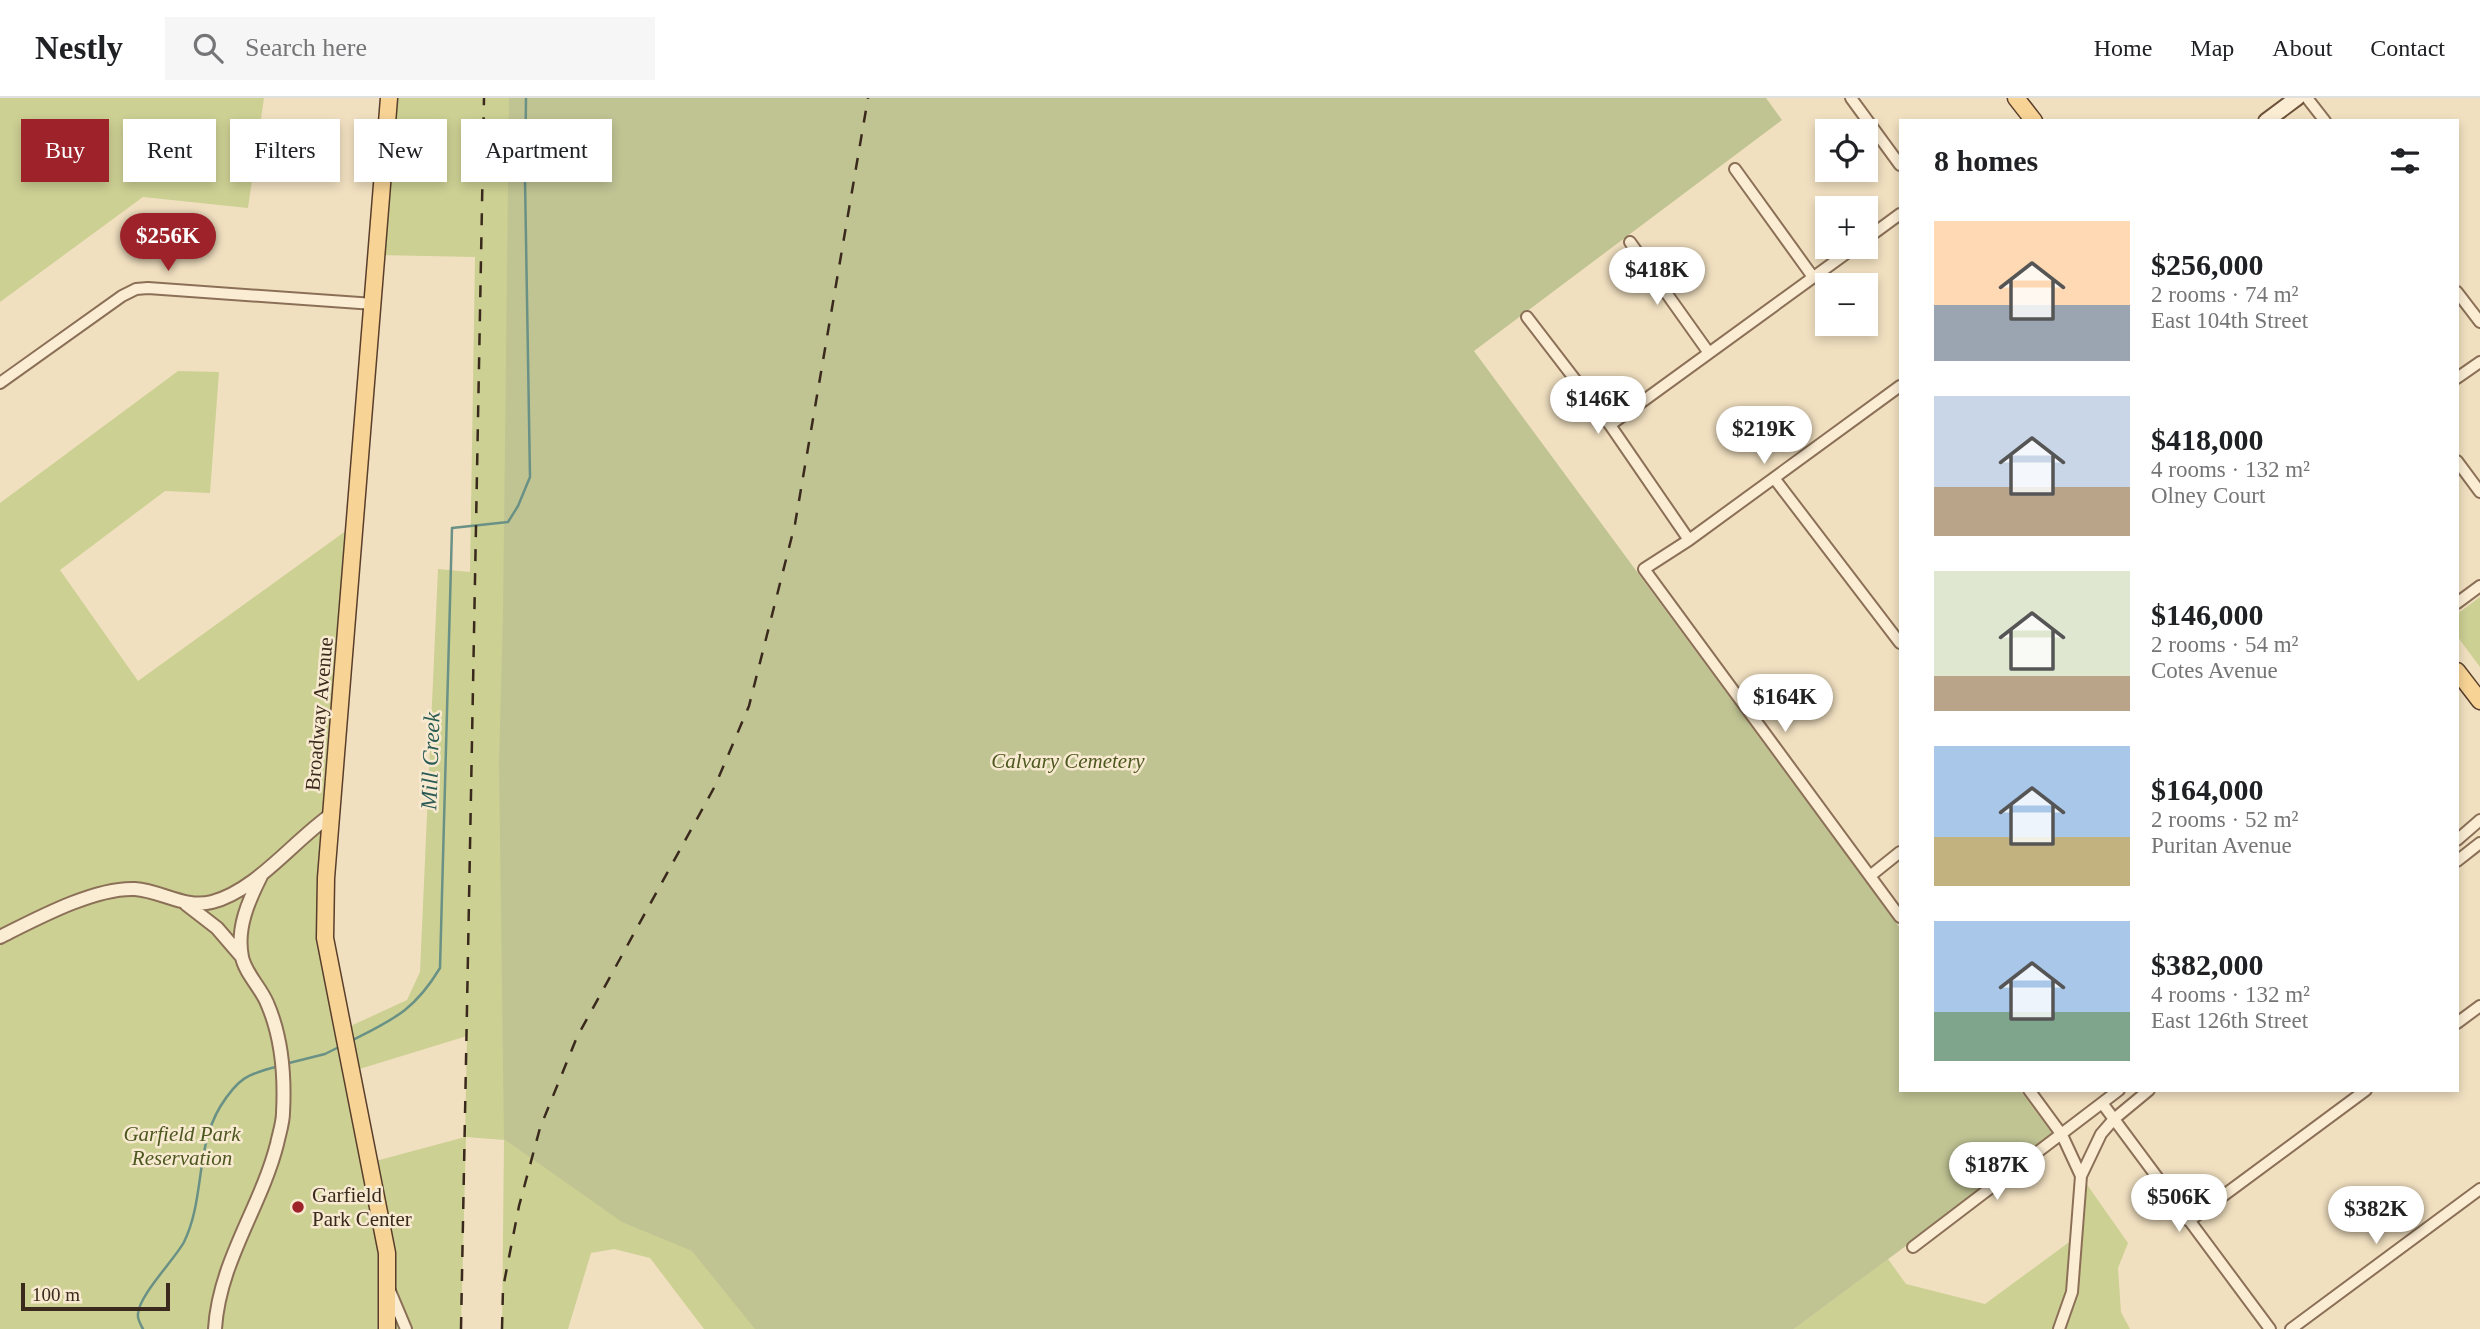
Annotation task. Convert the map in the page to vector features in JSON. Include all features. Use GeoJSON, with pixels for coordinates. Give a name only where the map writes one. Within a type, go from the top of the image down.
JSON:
{"type":"FeatureCollection","features":[{"type":"Feature","properties":{"kind":"main road","name":"Broadway Avenue"},"geometry":{"type":"LineString","coordinates":[[387,1329],[387,1253],[325,938],[326,878],[389,98]]}},
{"type":"Feature","properties":{"kind":"main road"},"geometry":{"type":"LineString","coordinates":[[2269,119],[2297,98]]}},
{"type":"Feature","properties":{"kind":"main road"},"geometry":{"type":"LineString","coordinates":[[2459,674],[2480,701]]}},
{"type":"Feature","properties":{"kind":"street"},"geometry":{"type":"LineString","coordinates":[[1851,98],[1899,164]]}},
{"type":"Feature","properties":{"kind":"street"},"geometry":{"type":"LineString","coordinates":[[2307,98],[2323,119]]}},
{"type":"Feature","properties":{"kind":"street"},"geometry":{"type":"LineString","coordinates":[[1735,169],[1813,277]]}},
{"type":"Feature","properties":{"kind":"street"},"geometry":{"type":"LineString","coordinates":[[1878,230],[1899,215]]}},
{"type":"Feature","properties":{"kind":"street"},"geometry":{"type":"LineString","coordinates":[[1630,242],[1709,352]]}},
{"type":"Feature","properties":{"kind":"street"},"geometry":{"type":"LineString","coordinates":[[1610,425],[1838,259]]}},
{"type":"Feature","properties":{"kind":"street"},"geometry":{"type":"LineString","coordinates":[[0,383],[122,296],[136,289],[374,304]]}},
{"type":"Feature","properties":{"kind":"street"},"geometry":{"type":"LineString","coordinates":[[2459,295],[2480,322]]}},
{"type":"Feature","properties":{"kind":"street"},"geometry":{"type":"LineString","coordinates":[[1527,317],[1610,425],[1689,540]]}},
{"type":"Feature","properties":{"kind":"street"},"geometry":{"type":"LineString","coordinates":[[2459,377],[2480,362]]}},
{"type":"Feature","properties":{"kind":"street"},"geometry":{"type":"LineString","coordinates":[[1899,387],[1689,540],[1644,569],[1899,916]]}},
{"type":"Feature","properties":{"kind":"street"},"geometry":{"type":"LineString","coordinates":[[2459,464],[2480,492]]}},
{"type":"Feature","properties":{"kind":"street"},"geometry":{"type":"LineString","coordinates":[[1774,478],[1899,642]]}},
{"type":"Feature","properties":{"kind":"street"},"geometry":{"type":"LineString","coordinates":[[2459,602],[2480,586]]}},
{"type":"Feature","properties":{"kind":"street"},"geometry":{"type":"LineString","coordinates":[[186,904],[211,902],[234,893],[261,876],[332,814]]}},
{"type":"Feature","properties":{"kind":"street"},"geometry":{"type":"LineString","coordinates":[[2459,838],[2480,820]]}},
{"type":"Feature","properties":{"kind":"street"},"geometry":{"type":"LineString","coordinates":[[2459,859],[2480,842]]}},
{"type":"Feature","properties":{"kind":"street"},"geometry":{"type":"LineString","coordinates":[[1870,876],[1899,853]]}},
{"type":"Feature","properties":{"kind":"street"},"geometry":{"type":"LineString","coordinates":[[242,957],[242,922],[261,876]]}},
{"type":"Feature","properties":{"kind":"street"},"geometry":{"type":"LineString","coordinates":[[0,937],[91,896],[134,889],[165,895],[186,904],[217,928],[242,957],[267,1003],[282,1058],[283,1116],[271,1168],[230,1261],[217,1307],[215,1329]]}},
{"type":"Feature","properties":{"kind":"street"},"geometry":{"type":"LineString","coordinates":[[2459,1022],[2480,1006]]}},
{"type":"Feature","properties":{"kind":"street"},"geometry":{"type":"LineString","coordinates":[[2030,1092],[2062,1135],[2081,1176]]}},
{"type":"Feature","properties":{"kind":"street"},"geometry":{"type":"LineString","coordinates":[[1913,1247],[2116,1092]]}},
{"type":"Feature","properties":{"kind":"street"},"geometry":{"type":"LineString","coordinates":[[2059,1329],[2072,1292],[2081,1176],[2101,1134],[2114,1119],[2147,1092]]}},
{"type":"Feature","properties":{"kind":"street"},"geometry":{"type":"LineString","coordinates":[[2189,1221],[2363,1092]]}},
{"type":"Feature","properties":{"kind":"street"},"geometry":{"type":"LineString","coordinates":[[2102,1103],[2270,1329]]}},
{"type":"Feature","properties":{"kind":"street"},"geometry":{"type":"LineString","coordinates":[[2291,1329],[2480,1189]]}},
{"type":"Feature","properties":{"kind":"street"},"geometry":{"type":"LineString","coordinates":[[388,1285],[406,1329]]}},
{"type":"Feature","properties":{"kind":"green space"},"geometry":{"type":"Polygon","coordinates":[[[0,98],[264,98],[261,119],[230,119],[230,182],[252,182],[248,208],[143,197],[0,302],[0,98]]]}},
{"type":"Feature","properties":{"kind":"green space","name":"Garfield Park Reservation"},"geometry":{"type":"Polygon","coordinates":[[[389,98],[553,98],[556,119],[461,119],[461,182],[564,182],[700,1226],[777,1329],[704,1329],[650,1258],[614,1249],[591,1253],[568,1329],[502,1329],[504,1140],[466,1137],[461,1329],[0,1329],[0,503],[178,371],[219,372],[210,493],[165,491],[60,570],[138,681],[354,525],[325,938],[344,1029],[407,1000],[420,972],[438,569],[470,572],[475,257],[377,255],[383,182],[447,182],[447,119],[387,119],[389,98]],[[467,1036],[353,1071],[372,1162],[465,1137],[467,1036]]]}},
{"type":"Feature","properties":{"kind":"green space","name":"Calvary Cemetery"},"geometry":{"type":"Polygon","coordinates":[[[509,98],[1766,98],[1782,120],[1474,351],[1899,927],[1899,1092],[2021,1092],[2054,1136],[1794,1329],[755,1329],[692,1251],[622,1222],[504,1139],[499,763],[508,182],[612,182],[612,119],[509,119],[509,98]]]}},
{"type":"Feature","properties":{"kind":"green space"},"geometry":{"type":"Polygon","coordinates":[[[2480,597],[2480,667],[2459,639],[2459,613],[2480,597]]]}},
{"type":"Feature","properties":{"kind":"green space"},"geometry":{"type":"Polygon","coordinates":[[[2081,1176],[2128,1243],[2118,1268],[2121,1312],[2130,1329],[1794,1329],[1888,1259],[1906,1284],[1985,1304],[2076,1237],[2081,1176]]]}},
{"type":"Feature","properties":{"kind":"waterway","name":"Mill Creek"},"geometry":{"type":"LineString","coordinates":[[351,1041],[412,1004],[440,968],[452,528],[508,522],[530,477],[526,98]]}},
{"type":"Feature","properties":{"kind":"waterway","name":"Mill Creek"},"geometry":{"type":"LineString","coordinates":[[285,1064],[325,1054],[339,1047]]}},
{"type":"Feature","properties":{"kind":"waterway","name":"Mill Creek"},"geometry":{"type":"LineString","coordinates":[[143,1329],[138,1314],[144,1297],[184,1242],[191,1226],[207,1140],[220,1107],[238,1083],[259,1072],[279,1066]]}},
{"type":"Feature","properties":{"kind":"railway"},"geometry":{"type":"LineString","coordinates":[[461,1329],[484,98]]}},
{"type":"Feature","properties":{"kind":"railway"},"geometry":{"type":"LineString","coordinates":[[502,1329],[503,1288],[519,1206],[540,1128],[577,1037],[715,786],[749,706],[795,524],[868,98]]}},
{"type":"Feature","properties":{"kind":"place","name":"Garfield Park Center"},"geometry":{"type":"Point","coordinates":[298,1207]}}]}
